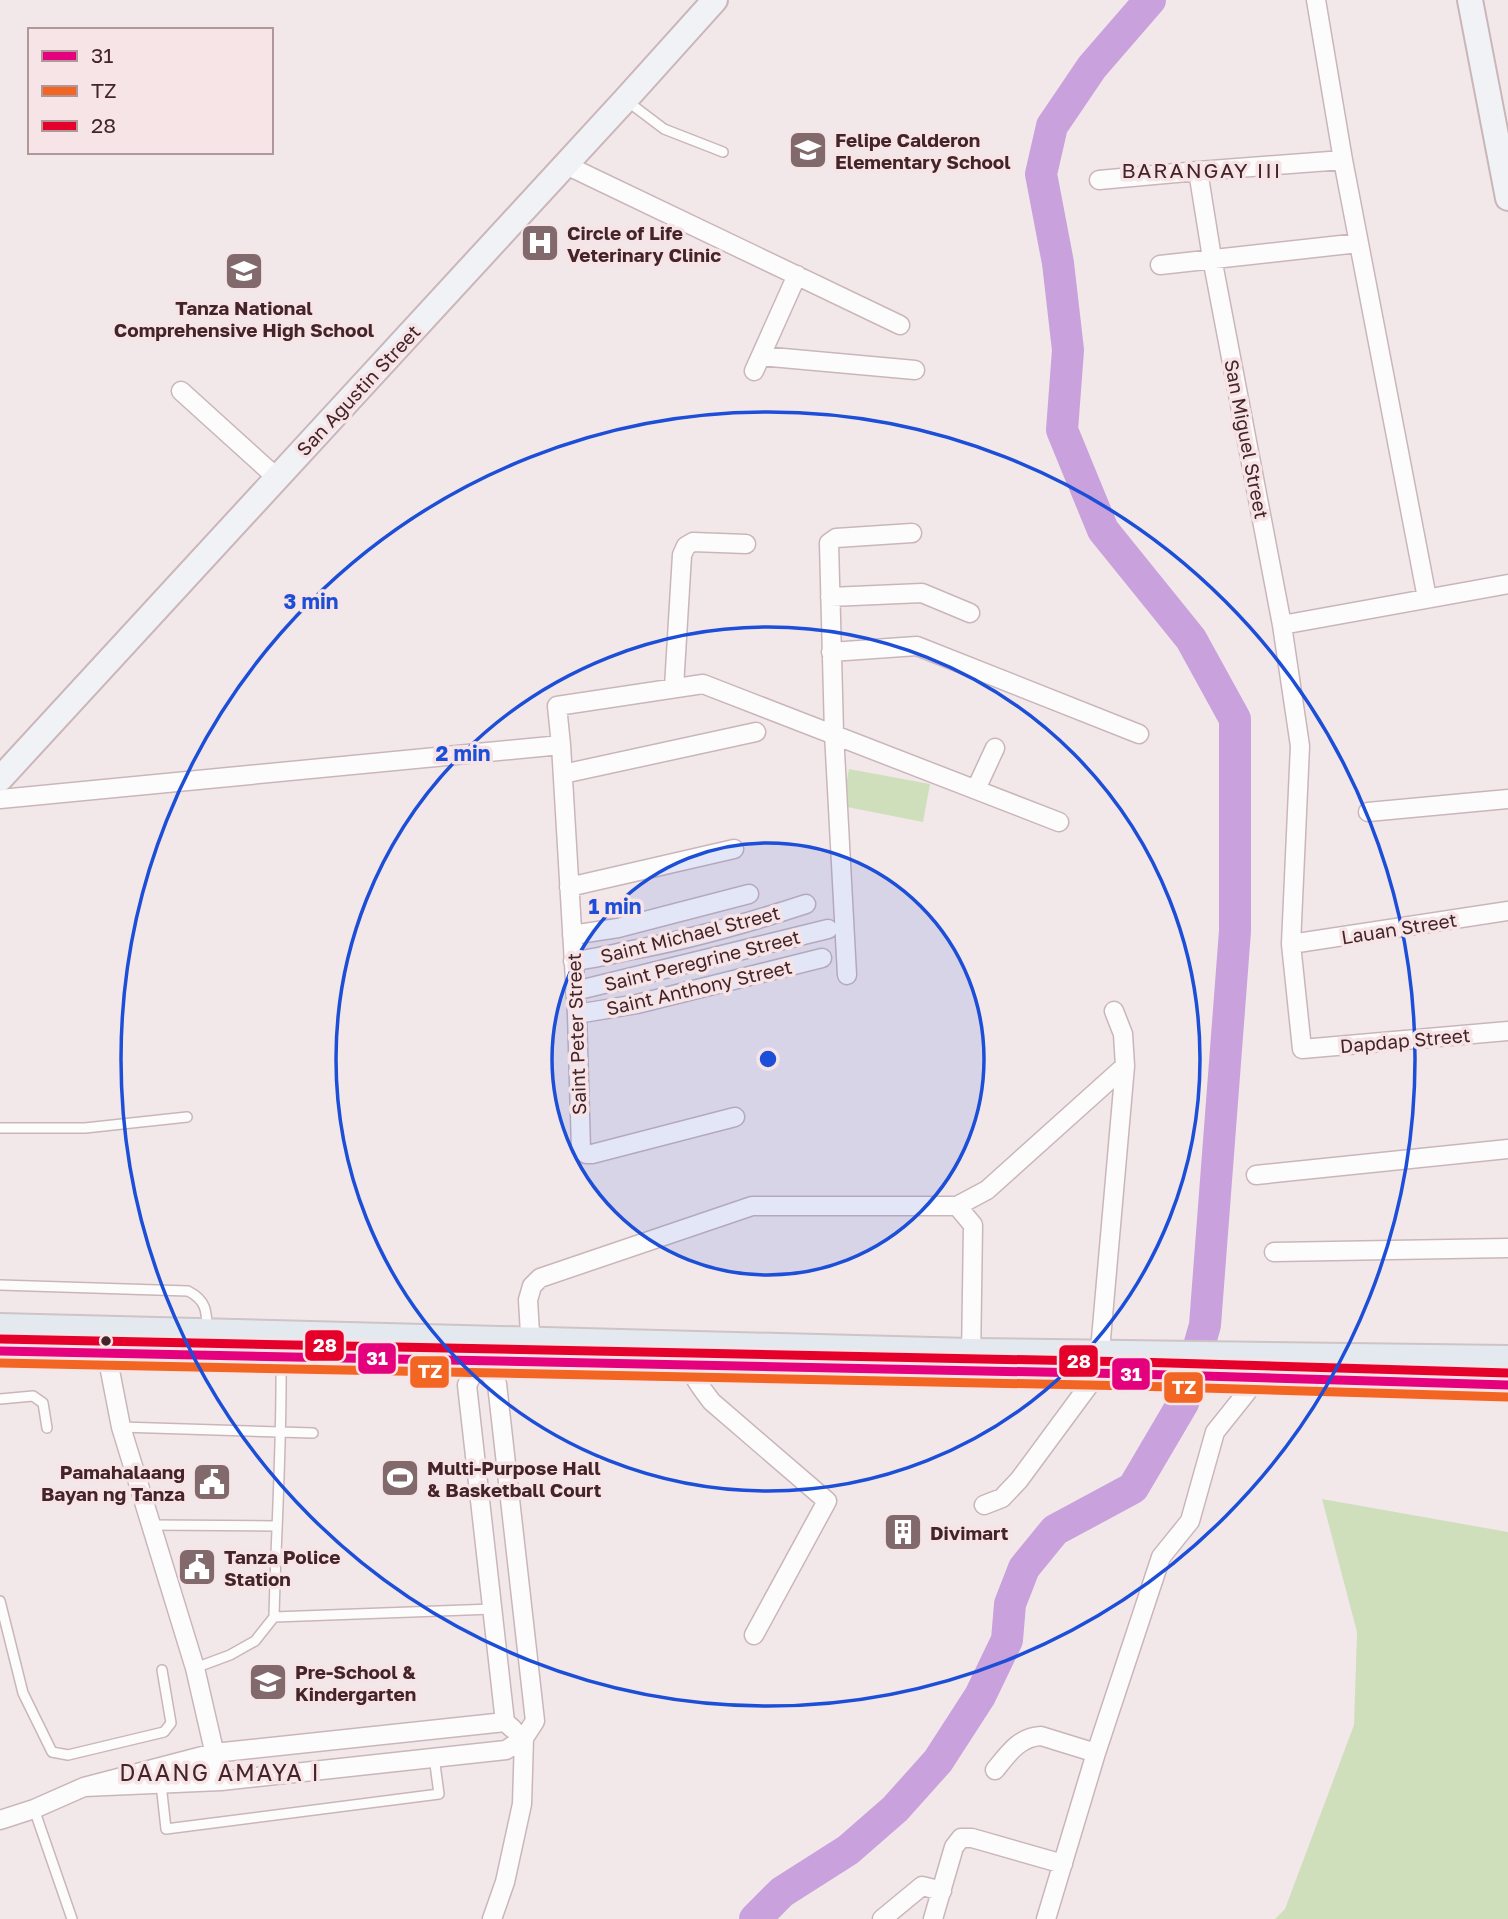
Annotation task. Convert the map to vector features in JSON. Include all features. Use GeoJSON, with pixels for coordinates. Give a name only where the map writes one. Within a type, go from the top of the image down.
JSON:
{"type":"FeatureCollection","features":[{"type":"Feature","properties":{"kind":"main road","name":"San Agustin Street"},"geometry":{"type":"LineString","coordinates":[[0,779],[715,0]]}},
{"type":"Feature","properties":{"kind":"main road"},"geometry":{"type":"LineString","coordinates":[[1470,0],[1508,198]]}},
{"type":"Feature","properties":{"kind":"main road"},"geometry":{"type":"LineString","coordinates":[[0,1327],[105,1342]]}},
{"type":"Feature","properties":{"kind":"main road"},"geometry":{"type":"LineString","coordinates":[[0,1351],[105,1342],[1100,1363],[1252,1367],[1508,1385]]}},
{"type":"Feature","properties":{"kind":"main road"},"geometry":{"type":"LineString","coordinates":[[208,1344],[281,1357],[479,1349]]}},
{"type":"Feature","properties":{"kind":"main road"},"geometry":{"type":"LineString","coordinates":[[1252,1367],[1508,1360]]}},
{"type":"Feature","properties":{"kind":"street"},"geometry":{"type":"LineString","coordinates":[[1316,0],[1343,160],[1427,598]]}},
{"type":"Feature","properties":{"kind":"street"},"geometry":{"type":"LineString","coordinates":[[1099,180],[1343,160]]}},
{"type":"Feature","properties":{"kind":"street"},"geometry":{"type":"LineString","coordinates":[[566,164],[900,326]]}},
{"type":"Feature","properties":{"kind":"street","name":"San Miguel Street"},"geometry":{"type":"LineString","coordinates":[[1198,171],[1282,625],[1300,746],[1291,944],[1301,1049]]}},
{"type":"Feature","properties":{"kind":"street"},"geometry":{"type":"LineString","coordinates":[[1160,265],[1359,243]]}},
{"type":"Feature","properties":{"kind":"street"},"geometry":{"type":"LineString","coordinates":[[797,275],[757,363],[915,370]]}},
{"type":"Feature","properties":{"kind":"street"},"geometry":{"type":"LineString","coordinates":[[181,391],[276,477]]}},
{"type":"Feature","properties":{"kind":"street"},"geometry":{"type":"LineString","coordinates":[[847,975],[834,733],[829,543],[836,538],[912,533]]}},
{"type":"Feature","properties":{"kind":"street"},"geometry":{"type":"LineString","coordinates":[[746,544],[693,542],[686,546],[682,555],[674,687],[703,684],[1059,822]]}},
{"type":"Feature","properties":{"kind":"street"},"geometry":{"type":"LineString","coordinates":[[1282,625],[1508,584]]}},
{"type":"Feature","properties":{"kind":"street"},"geometry":{"type":"LineString","coordinates":[[830,597],[922,593],[970,612]]}},
{"type":"Feature","properties":{"kind":"street"},"geometry":{"type":"LineString","coordinates":[[831,652],[917,646],[1139,734]]}},
{"type":"Feature","properties":{"kind":"street","name":"Saint Peter Street"},"geometry":{"type":"LineString","coordinates":[[674,687],[557,706],[572,935],[581,1149],[586,1154],[592,1154],[735,1117]]}},
{"type":"Feature","properties":{"kind":"street"},"geometry":{"type":"LineString","coordinates":[[563,774],[757,732]]}},
{"type":"Feature","properties":{"kind":"street"},"geometry":{"type":"LineString","coordinates":[[0,799],[561,745]]}},
{"type":"Feature","properties":{"kind":"street"},"geometry":{"type":"LineString","coordinates":[[976,789],[995,748]]}},
{"type":"Feature","properties":{"kind":"street"},"geometry":{"type":"LineString","coordinates":[[1368,812],[1508,799]]}},
{"type":"Feature","properties":{"kind":"street"},"geometry":{"type":"LineString","coordinates":[[569,887],[734,849]]}},
{"type":"Feature","properties":{"kind":"street"},"geometry":{"type":"LineString","coordinates":[[572,935],[618,928],[748,894]]}},
{"type":"Feature","properties":{"kind":"street","name":"Saint Michael Street"},"geometry":{"type":"LineString","coordinates":[[573,961],[680,940],[737,926],[806,904]]}},
{"type":"Feature","properties":{"kind":"street","name":"Lauan Street"},"geometry":{"type":"LineString","coordinates":[[1291,944],[1508,911]]}},
{"type":"Feature","properties":{"kind":"street","name":"Saint Peregrine Street"},"geometry":{"type":"LineString","coordinates":[[575,991],[828,929]]}},
{"type":"Feature","properties":{"kind":"street","name":"Saint Anthony Street"},"geometry":{"type":"LineString","coordinates":[[576,1014],[637,1004],[822,958]]}},
{"type":"Feature","properties":{"kind":"street"},"geometry":{"type":"LineString","coordinates":[[984,1505],[1002,1498],[1019,1480],[1100,1363],[1125,1066],[1123,1034],[1114,1011]]}},
{"type":"Feature","properties":{"kind":"street","name":"Dapdap Street"},"geometry":{"type":"LineString","coordinates":[[1301,1049],[1508,1031]]}},
{"type":"Feature","properties":{"kind":"street"},"geometry":{"type":"LineString","coordinates":[[531,1351],[528,1300],[532,1286],[541,1278],[752,1206],[957,1206],[987,1189],[1125,1066]]}},
{"type":"Feature","properties":{"kind":"street"},"geometry":{"type":"LineString","coordinates":[[1256,1175],[1508,1149]]}},
{"type":"Feature","properties":{"kind":"street"},"geometry":{"type":"LineString","coordinates":[[957,1206],[973,1225],[971,1362]]}},
{"type":"Feature","properties":{"kind":"street"},"geometry":{"type":"LineString","coordinates":[[1274,1252],[1508,1248]]}},
{"type":"Feature","properties":{"kind":"street"},"geometry":{"type":"LineString","coordinates":[[105,1342],[121,1427],[195,1668],[221,1781]]}},
{"type":"Feature","properties":{"kind":"street"},"geometry":{"type":"LineString","coordinates":[[479,1349],[467,1385],[505,1722],[524,1738]]}},
{"type":"Feature","properties":{"kind":"street"},"geometry":{"type":"LineString","coordinates":[[84,1787],[221,1781],[506,1749],[524,1738],[535,1721],[496,1384],[479,1349]]}},
{"type":"Feature","properties":{"kind":"street"},"geometry":{"type":"LineString","coordinates":[[690,1355],[699,1385],[712,1402],[827,1501],[754,1635]]}},
{"type":"Feature","properties":{"kind":"street"},"geometry":{"type":"LineString","coordinates":[[1046,1919],[1096,1752],[1161,1557],[1190,1521],[1214,1432],[1247,1392],[1252,1367]]}},
{"type":"Feature","properties":{"kind":"street"},"geometry":{"type":"LineString","coordinates":[[0,1820],[34,1809],[84,1787],[214,1753],[505,1722]]}},
{"type":"Feature","properties":{"kind":"street"},"geometry":{"type":"LineString","coordinates":[[995,1770],[1012,1749],[1023,1740],[1033,1737],[1041,1736],[1096,1752]]}},
{"type":"Feature","properties":{"kind":"street"},"geometry":{"type":"LineString","coordinates":[[492,1919],[505,1882],[522,1804],[524,1738]]}},
{"type":"Feature","properties":{"kind":"street"},"geometry":{"type":"LineString","coordinates":[[933,1919],[954,1847],[961,1839],[972,1838],[1063,1864]]}},
{"type":"Feature","properties":{"kind":"street"},"geometry":{"type":"LineString","coordinates":[[882,1919],[922,1886],[942,1891]]}},
{"type":"Feature","properties":{"kind":"lane"},"geometry":{"type":"LineString","coordinates":[[625,100],[664,129],[723,152]]}},
{"type":"Feature","properties":{"kind":"lane"},"geometry":{"type":"LineString","coordinates":[[0,1128],[85,1128],[187,1117]]}},
{"type":"Feature","properties":{"kind":"lane"},"geometry":{"type":"LineString","coordinates":[[0,1285],[188,1290],[207,1308],[208,1344]]}},
{"type":"Feature","properties":{"kind":"lane"},"geometry":{"type":"LineString","coordinates":[[195,1668],[230,1655],[255,1641],[274,1617],[282,1434],[281,1357]]}},
{"type":"Feature","properties":{"kind":"lane"},"geometry":{"type":"LineString","coordinates":[[0,1399],[33,1396],[43,1403],[47,1428]]}},
{"type":"Feature","properties":{"kind":"lane"},"geometry":{"type":"LineString","coordinates":[[121,1427],[313,1433]]}},
{"type":"Feature","properties":{"kind":"lane"},"geometry":{"type":"LineString","coordinates":[[151,1525],[276,1526]]}},
{"type":"Feature","properties":{"kind":"lane"},"geometry":{"type":"LineString","coordinates":[[0,1601],[23,1693],[52,1752],[68,1755],[164,1732],[171,1723],[162,1670]]}},
{"type":"Feature","properties":{"kind":"lane"},"geometry":{"type":"LineString","coordinates":[[274,1617],[493,1609]]}},
{"type":"Feature","properties":{"kind":"lane"},"geometry":{"type":"LineString","coordinates":[[160,1784],[166,1829],[439,1794],[434,1757]]}},
{"type":"Feature","properties":{"kind":"lane"},"geometry":{"type":"LineString","coordinates":[[34,1809],[72,1919]]}},
{"type":"Feature","properties":{"kind":"green space"},"geometry":{"type":"Polygon","coordinates":[[[849,769],[930,784],[923,822],[842,806],[849,769]]]}},
{"type":"Feature","properties":{"kind":"green space"},"geometry":{"type":"Polygon","coordinates":[[[1322,1499],[1508,1532],[1508,1919],[1275,1919],[1285,1909],[1354,1725],[1357,1632],[1322,1499]]]}},
{"type":"Feature","properties":{"kind":"waterway"},"geometry":{"type":"LineString","coordinates":[[755,1919],[782,1892],[848,1850],[895,1809],[938,1761],[980,1696],[1007,1640],[1010,1604],[1024,1568],[1055,1530],[1133,1488],[1183,1403],[1205,1325],[1235,931],[1235,719],[1191,639],[1103,530],[1062,430],[1068,350],[1058,263],[1041,174],[1052,126],[1092,67],[1150,0]]}},
{"type":"Feature","properties":{"kind":"transit line","name":"28"},"geometry":{"type":"LineString","coordinates":[[0,1339],[1135,1362],[1508,1373]]}},
{"type":"Feature","properties":{"kind":"transit line","name":"31"},"geometry":{"type":"LineString","coordinates":[[0,1351],[1135,1374],[1508,1385]]}},
{"type":"Feature","properties":{"kind":"transit line","name":"TZ"},"geometry":{"type":"LineString","coordinates":[[0,1363],[1135,1386],[1508,1397]]}},
{"type":"Feature","properties":{"kind":"place","name":"Felipe Calderon Elementary School"},"geometry":{"type":"Point","coordinates":[808,150]}},
{"type":"Feature","properties":{"kind":"place","name":"Circle of Life Veterinary Clinic"},"geometry":{"type":"Point","coordinates":[540,243]}},
{"type":"Feature","properties":{"kind":"place","name":"Tanza National Comprehensive High School"},"geometry":{"type":"Point","coordinates":[244,271]}},
{"type":"Feature","properties":{"kind":"place","name":"Multi-Purpose Hall & Basketball Court"},"geometry":{"type":"Point","coordinates":[400,1478]}},
{"type":"Feature","properties":{"kind":"place","name":"Pamahalaang Bayan ng Tanza"},"geometry":{"type":"Point","coordinates":[212,1482]}},
{"type":"Feature","properties":{"kind":"place","name":"Divimart"},"geometry":{"type":"Point","coordinates":[903,1532]}},
{"type":"Feature","properties":{"kind":"place","name":"Tanza Police Station"},"geometry":{"type":"Point","coordinates":[197,1567]}},
{"type":"Feature","properties":{"kind":"place","name":"Pre-School & Kindergarten"},"geometry":{"type":"Point","coordinates":[268,1682]}},
{"type":"Feature","properties":{"kind":"district","name":"BARANGAY III"},"geometry":{"type":"Point","coordinates":[1202,170]}},
{"type":"Feature","properties":{"kind":"district","name":"DAANG AMAYA I"},"geometry":{"type":"Point","coordinates":[220,1772]}}]}
